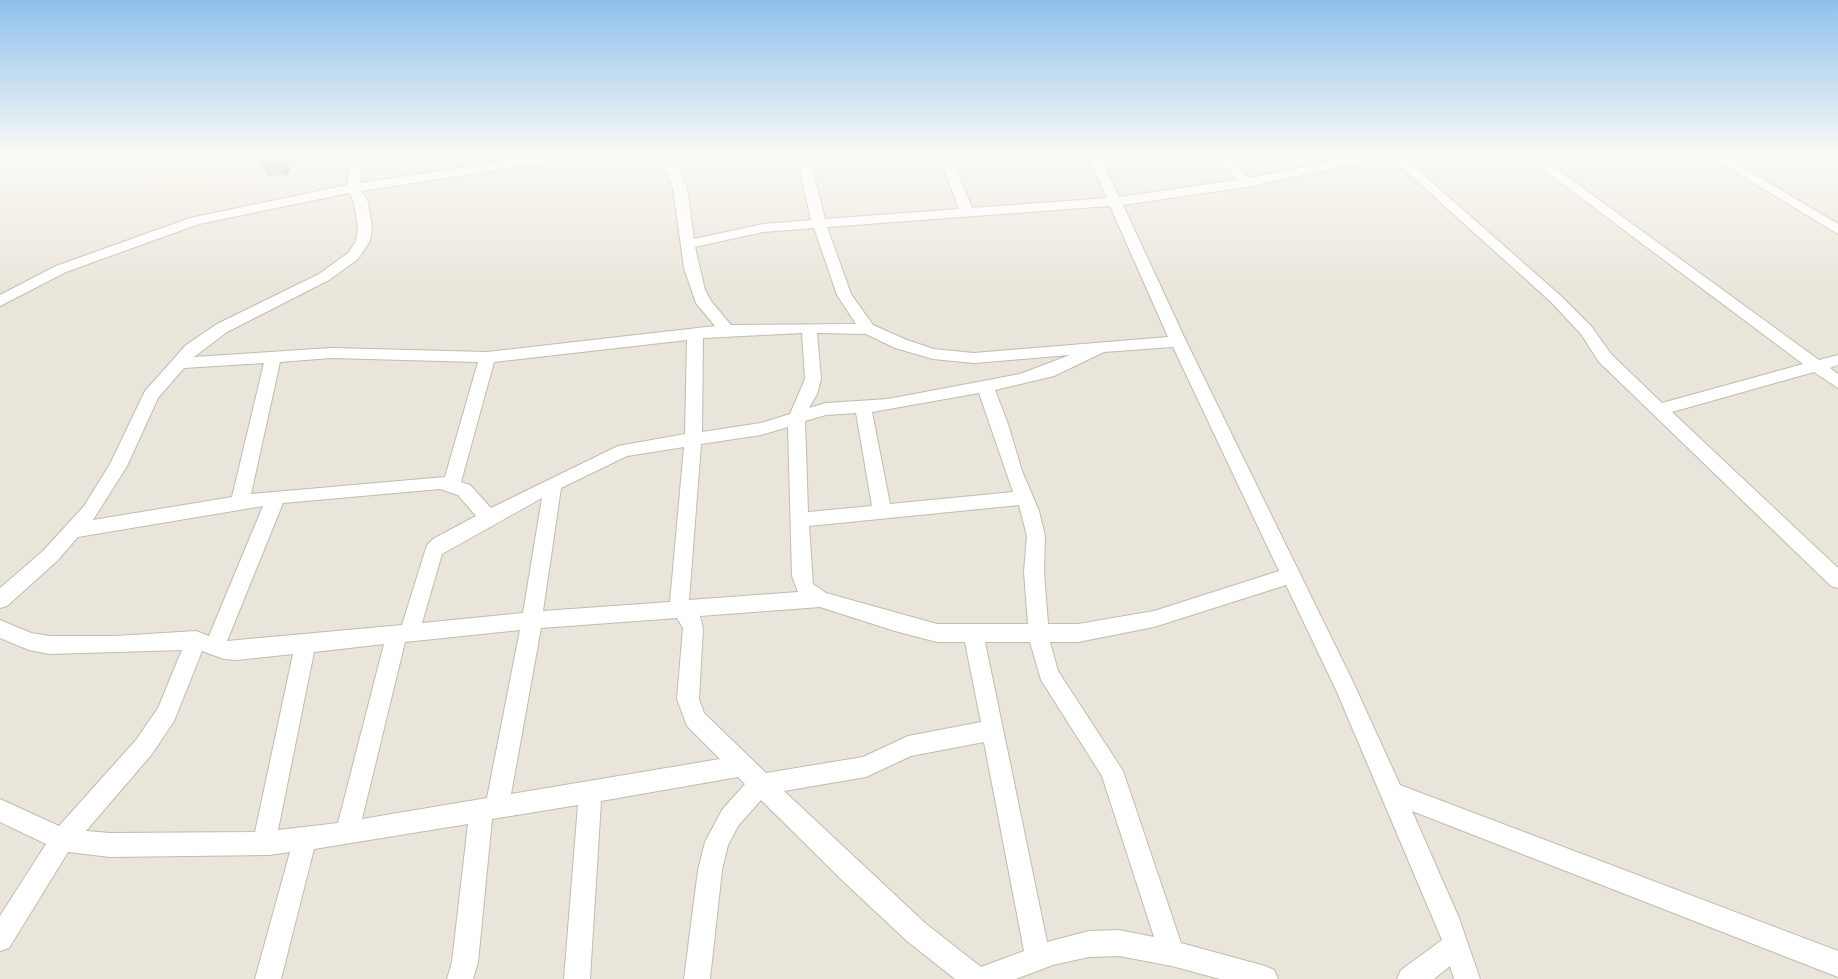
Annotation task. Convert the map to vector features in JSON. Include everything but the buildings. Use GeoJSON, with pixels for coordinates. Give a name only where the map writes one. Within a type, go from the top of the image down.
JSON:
{"type":"FeatureCollection","features":[{"type":"Feature","properties":{"kind":"street"},"geometry":{"type":"LineString","coordinates":[[0,301],[61,269],[167,230],[205,219],[288,202]]}},
{"type":"Feature","properties":{"kind":"street"},"geometry":{"type":"LineString","coordinates":[[0,600],[75,530],[105,489],[151,395],[192,349],[222,328],[324,277],[353,256],[363,241],[366,228],[361,202]]}},
{"type":"Feature","properties":{"kind":"street"},"geometry":{"type":"LineString","coordinates":[[682,202],[698,290],[704,303],[727,330]]}},
{"type":"Feature","properties":{"kind":"street"},"geometry":{"type":"LineString","coordinates":[[814,202],[844,295],[868,329]]}},
{"type":"Feature","properties":{"kind":"street"},"geometry":{"type":"LineString","coordinates":[[963,202],[967,212]]}},
{"type":"Feature","properties":{"kind":"street"},"geometry":{"type":"LineString","coordinates":[[689,244],[740,231],[819,223],[1113,202],[1392,793],[1447,918],[1467,979]]}},
{"type":"Feature","properties":{"kind":"street"},"geometry":{"type":"LineString","coordinates":[[1446,202],[1556,299],[1586,330],[1605,358],[1838,580]]}},
{"type":"Feature","properties":{"kind":"street"},"geometry":{"type":"LineString","coordinates":[[1593,202],[1838,382]]}},
{"type":"Feature","properties":{"kind":"street"},"geometry":{"type":"LineString","coordinates":[[1791,202],[1838,230]]}},
{"type":"Feature","properties":{"kind":"street"},"geometry":{"type":"LineString","coordinates":[[179,363],[331,353],[487,357],[727,330],[809,328],[868,329],[901,344],[933,354],[974,358],[1178,341]]}},
{"type":"Feature","properties":{"kind":"street"},"geometry":{"type":"LineString","coordinates":[[809,328],[812,386],[799,409],[797,419],[799,520],[804,585],[809,593],[820,599],[918,629],[974,635],[1078,633],[1154,619],[1291,575]]}},
{"type":"Feature","properties":{"kind":"street"},"geometry":{"type":"LineString","coordinates":[[695,333],[693,440],[679,597],[680,608],[692,620],[693,628],[688,699],[694,719],[759,785],[908,925],[976,979]]}},
{"type":"Feature","properties":{"kind":"street"},"geometry":{"type":"LineString","coordinates":[[346,833],[404,632],[434,550],[553,484],[624,450],[761,429],[826,409],[863,408],[936,398],[1048,372],[1102,347]]}},
{"type":"Feature","properties":{"kind":"street"},"geometry":{"type":"LineString","coordinates":[[240,502],[274,355]]}},
{"type":"Feature","properties":{"kind":"street"},"geometry":{"type":"LineString","coordinates":[[452,484],[487,357]]}},
{"type":"Feature","properties":{"kind":"street"},"geometry":{"type":"LineString","coordinates":[[1661,409],[1838,360]]}},
{"type":"Feature","properties":{"kind":"street"},"geometry":{"type":"LineString","coordinates":[[985,387],[1036,536],[1034,572],[1039,634],[1048,674],[1112,771],[1172,953]]}},
{"type":"Feature","properties":{"kind":"street"},"geometry":{"type":"LineString","coordinates":[[863,408],[882,512]]}},
{"type":"Feature","properties":{"kind":"street"},"geometry":{"type":"LineString","coordinates":[[75,530],[276,497],[430,483],[452,484],[464,490],[489,518]]}},
{"type":"Feature","properties":{"kind":"street"},"geometry":{"type":"LineString","coordinates":[[460,979],[465,962],[489,809],[532,620],[553,484]]}},
{"type":"Feature","properties":{"kind":"street"},"geometry":{"type":"LineString","coordinates":[[0,939],[63,838],[144,747],[166,714],[206,644],[276,497]]}},
{"type":"Feature","properties":{"kind":"street"},"geometry":{"type":"LineString","coordinates":[[799,520],[1024,498]]}},
{"type":"Feature","properties":{"kind":"street"},"geometry":{"type":"LineString","coordinates":[[0,629],[29,641],[50,645],[206,644],[237,651],[532,620],[820,599]]}},
{"type":"Feature","properties":{"kind":"street"},"geometry":{"type":"LineString","coordinates":[[974,635],[1038,958]]}},
{"type":"Feature","properties":{"kind":"street"},"geometry":{"type":"LineString","coordinates":[[264,843],[306,643]]}},
{"type":"Feature","properties":{"kind":"street"},"geometry":{"type":"LineString","coordinates":[[697,979],[710,870],[717,842],[730,818],[759,785],[866,767],[908,746],[993,730]]}},
{"type":"Feature","properties":{"kind":"street"},"geometry":{"type":"LineString","coordinates":[[0,810],[34,828],[63,838],[110,845],[264,843],[346,833],[741,766]]}},
{"type":"Feature","properties":{"kind":"street"},"geometry":{"type":"LineString","coordinates":[[577,979],[590,792]]}},
{"type":"Feature","properties":{"kind":"street"},"geometry":{"type":"LineString","coordinates":[[1392,793],[1838,964]]}},
{"type":"Feature","properties":{"kind":"street"},"geometry":{"type":"LineString","coordinates":[[268,979],[305,839]]}},
{"type":"Feature","properties":{"kind":"street"},"geometry":{"type":"LineString","coordinates":[[983,979],[1038,958],[1089,944],[1119,943],[1172,953],[1265,979]]}},
{"type":"Feature","properties":{"kind":"street"},"geometry":{"type":"LineString","coordinates":[[1410,979],[1427,969],[1456,945]]}},
{"type":"Feature","properties":{"kind":"shaded area"},"geometry":{"type":"Polygon","coordinates":[[[0,202],[1838,202],[1838,979],[0,979],[0,202]]]}}]}
